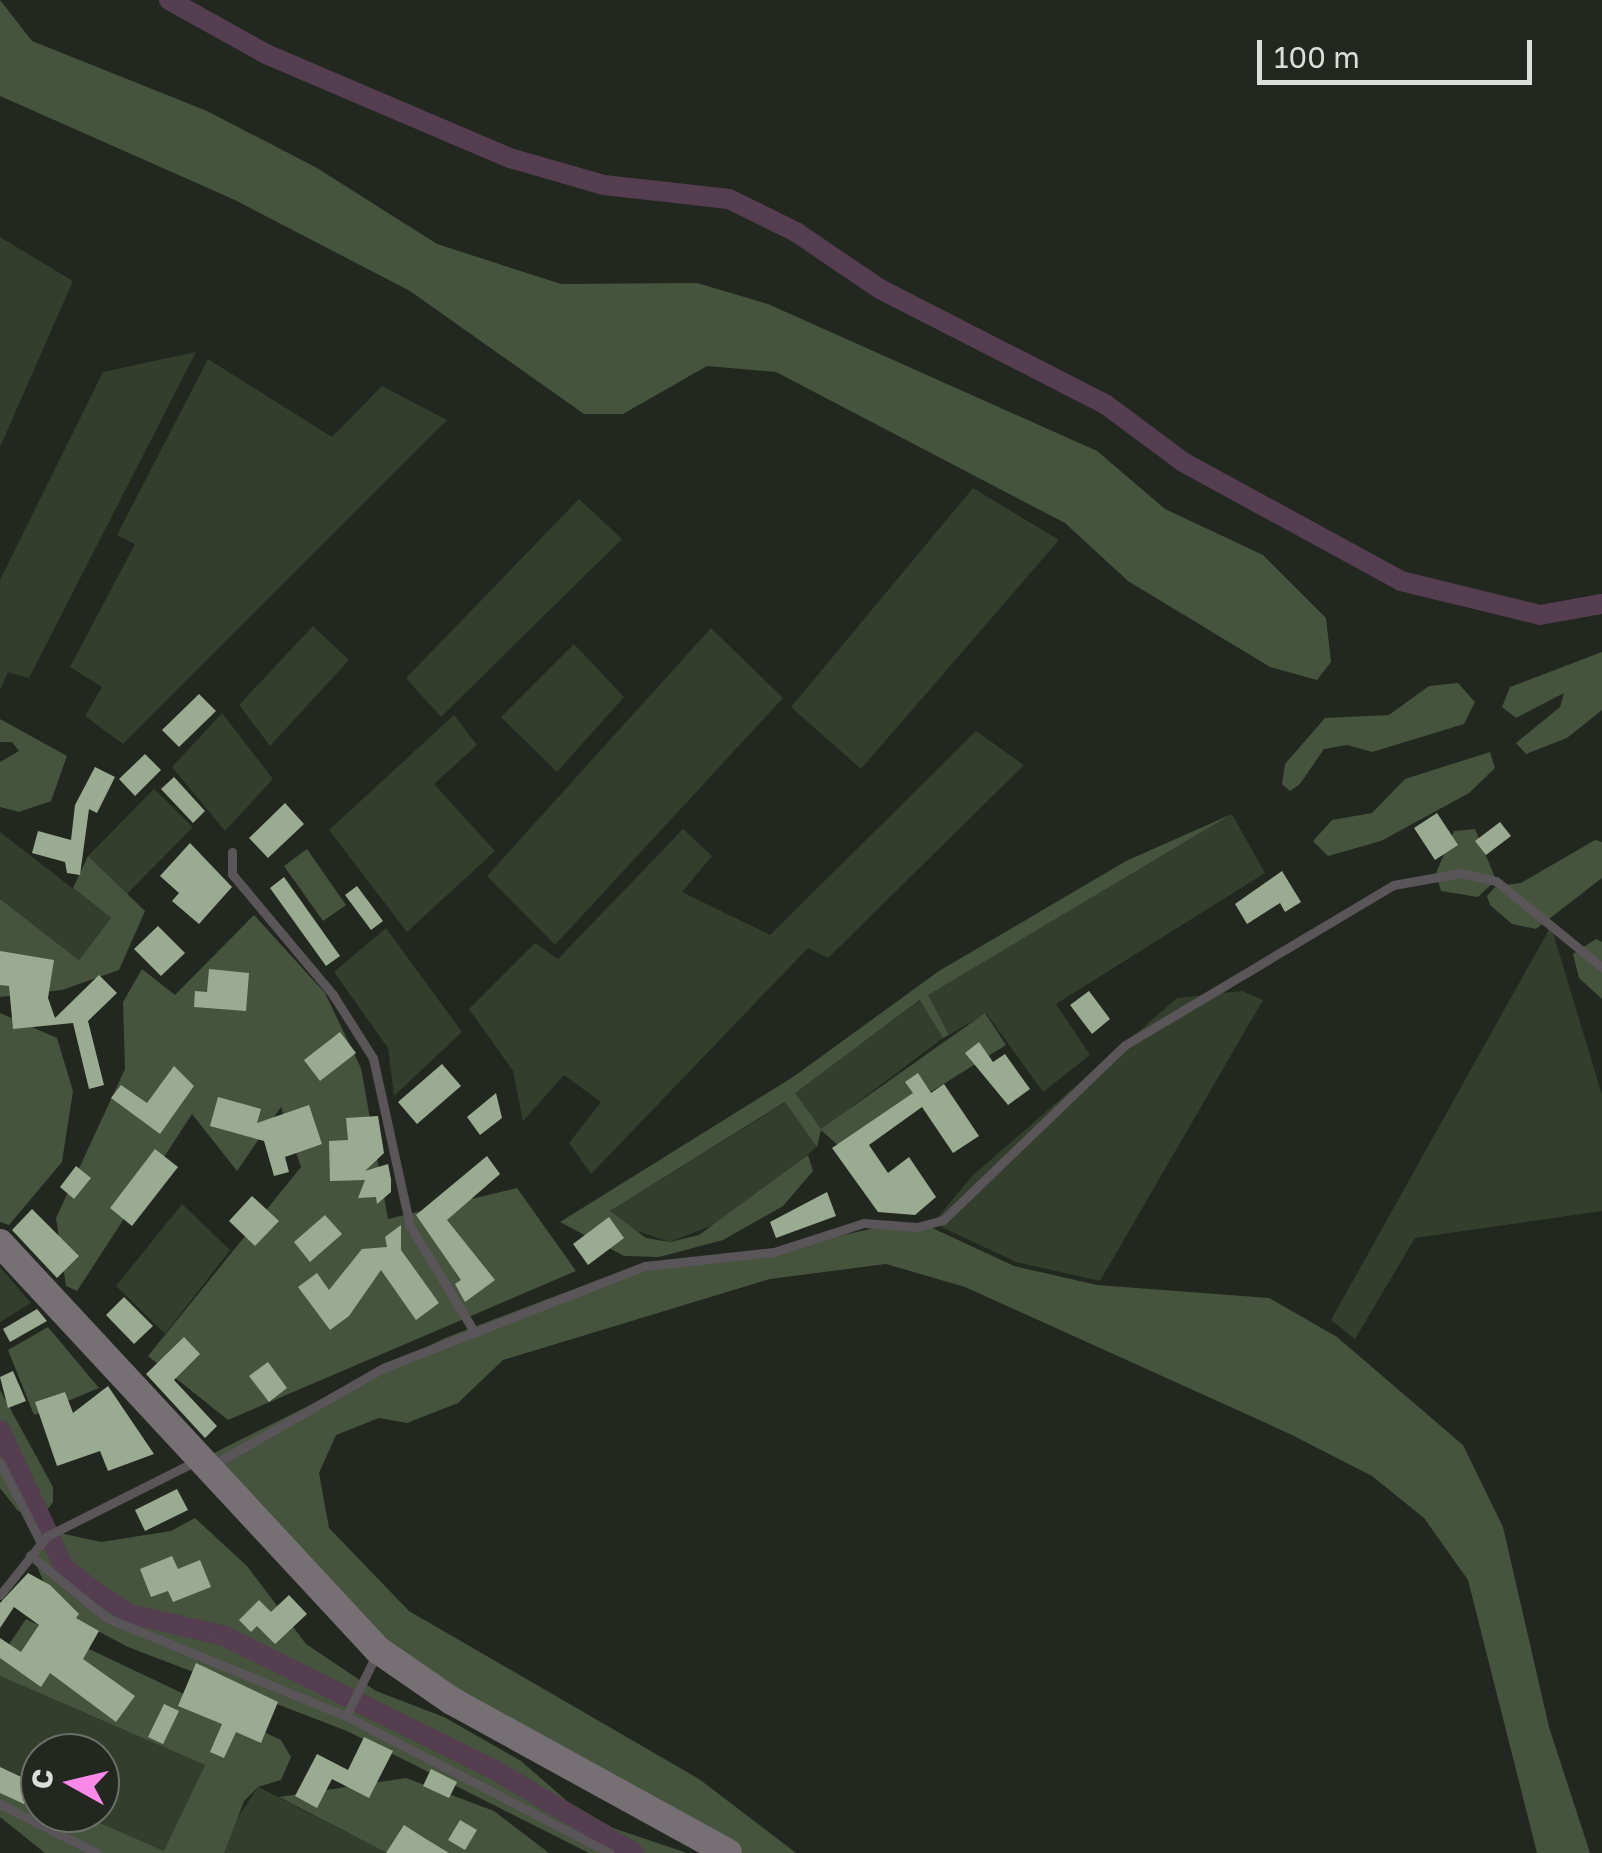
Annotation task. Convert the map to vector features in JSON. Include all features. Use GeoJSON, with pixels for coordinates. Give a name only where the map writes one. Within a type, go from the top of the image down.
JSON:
{"type":"FeatureCollection","features":[{"type":"Feature","properties":{"kind":"street"},"geometry":{"type":"LineString","coordinates":[[0,1243],[202,1464],[372,1663],[452,1701],[728,1853]]}},
{"type":"Feature","properties":{"kind":"lane"},"geometry":{"type":"LineString","coordinates":[[232,852],[232,874],[332,995],[373,1058],[410,1226],[475,1333]]}},
{"type":"Feature","properties":{"kind":"lane"},"geometry":{"type":"LineString","coordinates":[[0,1595],[44,1540],[75,1519],[202,1464],[384,1368],[645,1266],[774,1252],[864,1223],[917,1227],[943,1220],[1125,1045],[1393,885],[1461,873],[1496,881],[1602,967]]}},
{"type":"Feature","properties":{"kind":"lane"},"geometry":{"type":"LineString","coordinates":[[0,1462],[44,1540]]}},
{"type":"Feature","properties":{"kind":"lane"},"geometry":{"type":"LineString","coordinates":[[30,1555],[107,1618],[346,1716],[610,1853]]}},
{"type":"Feature","properties":{"kind":"lane"},"geometry":{"type":"LineString","coordinates":[[346,1716],[372,1663]]}},
{"type":"Feature","properties":{"kind":"lane"},"geometry":{"type":"LineString","coordinates":[[0,1804],[97,1853]]}},
{"type":"Feature","properties":{"kind":"green space"},"geometry":{"type":"Polygon","coordinates":[[[0,0],[32,41],[207,111],[317,168],[437,244],[561,284],[697,283],[768,304],[1097,451],[1165,509],[1263,555],[1326,618],[1331,662],[1317,680],[1270,667],[1128,581],[1065,523],[776,372],[707,366],[623,414],[584,414],[410,291],[235,200],[0,96],[0,0]]]}},
{"type":"Feature","properties":{"kind":"green space"},"geometry":{"type":"Polygon","coordinates":[[[0,237],[73,281],[0,447],[0,237]]]}},
{"type":"Feature","properties":{"kind":"green space"},"geometry":{"type":"Polygon","coordinates":[[[196,352],[29,678],[8,672],[0,690],[0,580],[103,372],[196,352]]]}},
{"type":"Feature","properties":{"kind":"green space"},"geometry":{"type":"Polygon","coordinates":[[[208,359],[332,437],[382,386],[447,420],[123,744],[85,716],[102,687],[70,667],[135,544],[117,535],[208,359]]]}},
{"type":"Feature","properties":{"kind":"green space"},"geometry":{"type":"Polygon","coordinates":[[[973,488],[1059,540],[861,769],[791,707],[973,488]]]}},
{"type":"Feature","properties":{"kind":"green space"},"geometry":{"type":"Polygon","coordinates":[[[579,499],[622,539],[441,717],[406,678],[579,499]]]}},
{"type":"Feature","properties":{"kind":"green space"},"geometry":{"type":"Polygon","coordinates":[[[313,626],[349,660],[270,746],[239,705],[313,626]]]}},
{"type":"Feature","properties":{"kind":"green space"},"geometry":{"type":"Polygon","coordinates":[[[711,628],[783,698],[555,945],[487,876],[711,628]]]}},
{"type":"Feature","properties":{"kind":"green space"},"geometry":{"type":"Polygon","coordinates":[[[574,644],[624,697],[557,772],[501,717],[574,644]]]}},
{"type":"Feature","properties":{"kind":"green space"},"geometry":{"type":"Polygon","coordinates":[[[1602,652],[1602,710],[1567,738],[1526,754],[1516,743],[1560,707],[1564,693],[1516,718],[1502,707],[1510,687],[1602,652]]]}},
{"type":"Feature","properties":{"kind":"green space"},"geometry":{"type":"Polygon","coordinates":[[[1458,683],[1475,702],[1464,724],[1372,752],[1347,745],[1324,749],[1300,784],[1290,791],[1282,784],[1285,764],[1325,718],[1389,715],[1429,686],[1458,683]]]}},
{"type":"Feature","properties":{"kind":"green space"},"geometry":{"type":"Polygon","coordinates":[[[222,713],[273,779],[225,831],[172,767],[222,713]]]}},
{"type":"Feature","properties":{"kind":"green space"},"geometry":{"type":"Polygon","coordinates":[[[454,715],[477,745],[434,784],[495,851],[407,932],[329,830],[454,715]]]}},
{"type":"Feature","properties":{"kind":"green space"},"geometry":{"type":"Polygon","coordinates":[[[0,719],[67,756],[51,801],[19,812],[0,807],[0,762],[19,751],[12,742],[0,742],[0,719]]]}},
{"type":"Feature","properties":{"kind":"green space"},"geometry":{"type":"Polygon","coordinates":[[[976,731],[1024,765],[828,958],[808,948],[591,1174],[569,1143],[601,1102],[564,1075],[523,1121],[513,1071],[469,1009],[535,943],[558,959],[683,829],[712,856],[682,892],[770,935],[976,731]]]}},
{"type":"Feature","properties":{"kind":"green space"},"geometry":{"type":"Polygon","coordinates":[[[1490,752],[1495,768],[1469,793],[1381,841],[1328,856],[1313,841],[1332,820],[1372,813],[1405,779],[1490,752]]]}},
{"type":"Feature","properties":{"kind":"green space"},"geometry":{"type":"Polygon","coordinates":[[[154,789],[193,827],[127,894],[88,856],[154,789]]]}},
{"type":"Feature","properties":{"kind":"green space"},"geometry":{"type":"Polygon","coordinates":[[[1232,814],[1265,873],[1056,1004],[1090,1055],[1043,1092],[986,1013],[949,1035],[927,995],[1232,814]]]}},
{"type":"Feature","properties":{"kind":"green space"},"geometry":{"type":"Polygon","coordinates":[[[1232,814],[928,995],[949,1035],[943,1038],[920,1000],[795,1093],[821,1129],[985,1013],[1006,1045],[841,1148],[821,1130],[817,1147],[785,1102],[610,1211],[646,1238],[670,1242],[699,1235],[808,1155],[813,1171],[783,1206],[723,1240],[659,1257],[624,1256],[560,1222],[793,1077],[939,971],[1126,861],[1232,814]]]}},
{"type":"Feature","properties":{"kind":"green space"},"geometry":{"type":"Polygon","coordinates":[[[1475,829],[1496,880],[1478,897],[1441,891],[1436,873],[1454,831],[1475,829]]]}},
{"type":"Feature","properties":{"kind":"green space"},"geometry":{"type":"Polygon","coordinates":[[[0,832],[111,918],[79,960],[0,899],[0,832]]]}},
{"type":"Feature","properties":{"kind":"green space"},"geometry":{"type":"Polygon","coordinates":[[[1595,840],[1602,842],[1602,878],[1536,929],[1512,924],[1490,905],[1487,896],[1496,886],[1521,883],[1595,840]]]}},
{"type":"Feature","properties":{"kind":"green space"},"geometry":{"type":"Polygon","coordinates":[[[307,849],[346,905],[323,921],[284,866],[307,849]]]}},
{"type":"Feature","properties":{"kind":"green space"},"geometry":{"type":"Polygon","coordinates":[[[88,856],[145,911],[119,970],[62,990],[0,997],[0,899],[79,960],[111,918],[73,888],[88,856]]]}},
{"type":"Feature","properties":{"kind":"green space"},"geometry":{"type":"Polygon","coordinates":[[[254,915],[325,993],[361,1068],[388,1219],[517,1188],[576,1271],[228,1420],[148,1356],[301,1167],[281,1107],[237,1171],[192,1114],[77,1291],[66,1286],[56,1218],[125,1069],[123,1002],[142,969],[175,995],[254,915]]]}},
{"type":"Feature","properties":{"kind":"green space"},"geometry":{"type":"Polygon","coordinates":[[[1551,926],[1602,1095],[1602,1211],[1415,1238],[1355,1339],[1331,1320],[1551,926]]]}},
{"type":"Feature","properties":{"kind":"green space"},"geometry":{"type":"Polygon","coordinates":[[[386,928],[462,1032],[394,1096],[388,1048],[334,972],[386,928]]]}},
{"type":"Feature","properties":{"kind":"green space"},"geometry":{"type":"Polygon","coordinates":[[[1596,939],[1602,942],[1602,999],[1579,978],[1573,954],[1596,939]]]}},
{"type":"Feature","properties":{"kind":"green space"},"geometry":{"type":"Polygon","coordinates":[[[1242,991],[1263,1000],[1100,1281],[1016,1262],[933,1223],[973,1175],[1177,998],[1242,991]]]}},
{"type":"Feature","properties":{"kind":"green space"},"geometry":{"type":"Polygon","coordinates":[[[921,1000],[943,1038],[821,1130],[794,1093],[921,1000]]]}},
{"type":"Feature","properties":{"kind":"green space"},"geometry":{"type":"Polygon","coordinates":[[[0,1013],[57,1038],[73,1091],[62,1162],[9,1225],[0,1222],[0,1013]]]}},
{"type":"Feature","properties":{"kind":"green space"},"geometry":{"type":"Polygon","coordinates":[[[786,1102],[817,1147],[728,1219],[670,1242],[622,1226],[610,1211],[786,1102]]]}},
{"type":"Feature","properties":{"kind":"green space"},"geometry":{"type":"Polygon","coordinates":[[[182,1204],[230,1250],[165,1334],[116,1286],[182,1204]]]}},
{"type":"Feature","properties":{"kind":"green space"},"geometry":{"type":"Polygon","coordinates":[[[926,1225],[1014,1266],[1097,1285],[1269,1298],[1337,1337],[1463,1445],[1503,1527],[1549,1727],[1590,1853],[1537,1853],[1468,1580],[1424,1518],[1372,1476],[1290,1434],[965,1287],[886,1264],[770,1279],[503,1360],[458,1403],[407,1423],[379,1418],[336,1435],[319,1473],[329,1528],[409,1611],[699,1779],[796,1853],[715,1853],[451,1706],[194,1463],[445,1338],[627,1269],[739,1258],[875,1228],[926,1225]]]}},
{"type":"Feature","properties":{"kind":"green space"},"geometry":{"type":"Polygon","coordinates":[[[0,1267],[31,1303],[0,1322],[0,1267]]]}},
{"type":"Feature","properties":{"kind":"green space"},"geometry":{"type":"Polygon","coordinates":[[[48,1327],[99,1388],[34,1415],[8,1350],[48,1327]]]}},
{"type":"Feature","properties":{"kind":"green space"},"geometry":{"type":"Polygon","coordinates":[[[0,1390],[53,1487],[53,1502],[43,1516],[18,1511],[0,1488],[0,1390]]]}},
{"type":"Feature","properties":{"kind":"green space"},"geometry":{"type":"Polygon","coordinates":[[[195,1518],[247,1566],[306,1644],[376,1691],[444,1717],[521,1761],[567,1801],[613,1828],[687,1853],[589,1853],[347,1731],[128,1647],[77,1620],[47,1589],[37,1567],[40,1538],[60,1533],[101,1542],[171,1531],[195,1518]]]}},
{"type":"Feature","properties":{"kind":"green space"},"geometry":{"type":"Polygon","coordinates":[[[26,1619],[281,1740],[291,1757],[281,1780],[258,1787],[244,1801],[224,1853],[45,1853],[20,1833],[120,1832],[164,1851],[205,1765],[0,1676],[0,1658],[26,1619]]]}},
{"type":"Feature","properties":{"kind":"green space"},"geometry":{"type":"Polygon","coordinates":[[[0,1676],[205,1765],[165,1852],[120,1832],[120,1733],[20,1733],[20,1788],[0,1779],[0,1676]]]}},
{"type":"Feature","properties":{"kind":"green space"},"geometry":{"type":"Polygon","coordinates":[[[406,1778],[494,1811],[549,1853],[387,1853],[279,1797],[406,1778]]]}},
{"type":"Feature","properties":{"kind":"green space"},"geometry":{"type":"Polygon","coordinates":[[[0,1779],[20,1788],[20,1833],[0,1817],[0,1779]]]}},
{"type":"Feature","properties":{"kind":"green space"},"geometry":{"type":"Polygon","coordinates":[[[258,1787],[387,1853],[224,1853],[228,1832],[258,1787]]]}},
{"type":"Feature","properties":{"kind":"building"},"geometry":{"type":"Polygon","coordinates":[[[199,694],[216,711],[179,747],[162,730],[199,694]]]}},
{"type":"Feature","properties":{"kind":"building"},"geometry":{"type":"Polygon","coordinates":[[[145,754],[161,770],[135,796],[119,779],[145,754]]]}},
{"type":"Feature","properties":{"kind":"building"},"geometry":{"type":"Polygon","coordinates":[[[95,767],[115,777],[97,813],[89,809],[80,875],[67,873],[65,862],[32,853],[38,831],[71,840],[75,805],[95,767]]]}},
{"type":"Feature","properties":{"kind":"building"},"geometry":{"type":"Polygon","coordinates":[[[174,777],[205,811],[193,823],[161,789],[174,777]]]}},
{"type":"Feature","properties":{"kind":"building"},"geometry":{"type":"Polygon","coordinates":[[[285,803],[304,824],[268,858],[249,838],[285,803]]]}},
{"type":"Feature","properties":{"kind":"building"},"geometry":{"type":"Polygon","coordinates":[[[1437,813],[1458,845],[1435,860],[1414,828],[1437,813]]]}},
{"type":"Feature","properties":{"kind":"building"},"geometry":{"type":"Polygon","coordinates":[[[1500,822],[1511,836],[1486,855],[1475,841],[1500,822]]]}},
{"type":"Feature","properties":{"kind":"building"},"geometry":{"type":"Polygon","coordinates":[[[190,843],[232,887],[199,924],[172,901],[179,893],[160,876],[190,843]]]}},
{"type":"Feature","properties":{"kind":"building"},"geometry":{"type":"Polygon","coordinates":[[[1282,871],[1301,902],[1285,912],[1280,903],[1247,924],[1235,904],[1282,871]]]}},
{"type":"Feature","properties":{"kind":"building"},"geometry":{"type":"Polygon","coordinates":[[[284,877],[340,956],[326,966],[270,888],[284,877]]]}},
{"type":"Feature","properties":{"kind":"building"},"geometry":{"type":"Polygon","coordinates":[[[357,886],[383,921],[371,930],[345,895],[357,886]]]}},
{"type":"Feature","properties":{"kind":"building"},"geometry":{"type":"Polygon","coordinates":[[[158,926],[185,953],[161,976],[134,949],[158,926]]]}},
{"type":"Feature","properties":{"kind":"building"},"geometry":{"type":"Polygon","coordinates":[[[0,951],[54,960],[48,998],[55,1018],[99,975],[117,993],[88,1021],[104,1085],[89,1089],[73,1023],[13,1029],[9,986],[0,985],[0,951]]]}},
{"type":"Feature","properties":{"kind":"building"},"geometry":{"type":"Polygon","coordinates":[[[209,969],[249,973],[246,1011],[194,1007],[195,991],[207,992],[209,969]]]}},
{"type":"Feature","properties":{"kind":"building"},"geometry":{"type":"Polygon","coordinates":[[[1089,991],[1110,1019],[1092,1034],[1070,1005],[1089,991]]]}},
{"type":"Feature","properties":{"kind":"building"},"geometry":{"type":"Polygon","coordinates":[[[340,1032],[356,1053],[320,1081],[304,1060],[340,1032]]]}},
{"type":"Feature","properties":{"kind":"building"},"geometry":{"type":"Polygon","coordinates":[[[979,1042],[993,1062],[1005,1054],[1030,1089],[1008,1105],[965,1053],[979,1042]]]}},
{"type":"Feature","properties":{"kind":"building"},"geometry":{"type":"Polygon","coordinates":[[[442,1064],[461,1086],[417,1124],[398,1102],[442,1064]]]}},
{"type":"Feature","properties":{"kind":"building"},"geometry":{"type":"Polygon","coordinates":[[[174,1066],[194,1086],[160,1134],[111,1098],[121,1085],[147,1103],[174,1066]]]}},
{"type":"Feature","properties":{"kind":"building"},"geometry":{"type":"Polygon","coordinates":[[[918,1073],[931,1093],[944,1084],[979,1136],[953,1153],[922,1107],[869,1145],[888,1173],[909,1157],[936,1197],[915,1215],[878,1212],[832,1148],[913,1093],[905,1082],[918,1073]]]}},
{"type":"Feature","properties":{"kind":"building"},"geometry":{"type":"Polygon","coordinates":[[[496,1093],[502,1118],[480,1135],[467,1117],[496,1093]]]}},
{"type":"Feature","properties":{"kind":"building"},"geometry":{"type":"Polygon","coordinates":[[[218,1097],[261,1109],[257,1123],[309,1105],[322,1144],[285,1157],[289,1172],[274,1176],[264,1141],[210,1126],[218,1097]]]}},
{"type":"Feature","properties":{"kind":"building"},"geometry":{"type":"Polygon","coordinates":[[[378,1116],[384,1153],[365,1171],[388,1164],[391,1192],[377,1204],[376,1197],[358,1198],[365,1180],[330,1181],[329,1141],[348,1140],[346,1118],[378,1116]]]}},
{"type":"Feature","properties":{"kind":"building"},"geometry":{"type":"Polygon","coordinates":[[[155,1149],[178,1167],[132,1226],[110,1208],[155,1149]]]}},
{"type":"Feature","properties":{"kind":"building"},"geometry":{"type":"Polygon","coordinates":[[[487,1156],[500,1174],[447,1220],[495,1280],[465,1302],[455,1284],[461,1280],[416,1215],[487,1156]]]}},
{"type":"Feature","properties":{"kind":"building"},"geometry":{"type":"Polygon","coordinates":[[[76,1166],[91,1178],[74,1199],[60,1187],[76,1166]]]}},
{"type":"Feature","properties":{"kind":"building"},"geometry":{"type":"Polygon","coordinates":[[[827,1192],[836,1216],[776,1238],[770,1222],[827,1192]]]}},
{"type":"Feature","properties":{"kind":"building"},"geometry":{"type":"Polygon","coordinates":[[[252,1196],[279,1221],[255,1246],[229,1221],[252,1196]]]}},
{"type":"Feature","properties":{"kind":"building"},"geometry":{"type":"Polygon","coordinates":[[[32,1209],[79,1256],[57,1278],[12,1230],[32,1209]]]}},
{"type":"Feature","properties":{"kind":"building"},"geometry":{"type":"Polygon","coordinates":[[[325,1215],[342,1234],[310,1262],[294,1242],[325,1215]]]}},
{"type":"Feature","properties":{"kind":"building"},"geometry":{"type":"Polygon","coordinates":[[[609,1217],[624,1238],[588,1265],[573,1244],[609,1217]]]}},
{"type":"Feature","properties":{"kind":"building"},"geometry":{"type":"Polygon","coordinates":[[[401,1225],[401,1250],[439,1303],[416,1320],[381,1270],[349,1316],[330,1330],[298,1287],[317,1273],[329,1290],[362,1249],[387,1247],[385,1237],[401,1225]]]}},
{"type":"Feature","properties":{"kind":"building"},"geometry":{"type":"Polygon","coordinates":[[[124,1297],[153,1326],[134,1344],[106,1315],[124,1297]]]}},
{"type":"Feature","properties":{"kind":"building"},"geometry":{"type":"Polygon","coordinates":[[[37,1309],[47,1321],[10,1342],[3,1329],[37,1309]]]}},
{"type":"Feature","properties":{"kind":"building"},"geometry":{"type":"Polygon","coordinates":[[[184,1337],[200,1354],[174,1380],[217,1426],[205,1438],[146,1374],[184,1337]]]}},
{"type":"Feature","properties":{"kind":"building"},"geometry":{"type":"Polygon","coordinates":[[[268,1362],[287,1388],[269,1402],[249,1376],[268,1362]]]}},
{"type":"Feature","properties":{"kind":"building"},"geometry":{"type":"Polygon","coordinates":[[[13,1371],[26,1401],[8,1408],[0,1377],[13,1371]]]}},
{"type":"Feature","properties":{"kind":"building"},"geometry":{"type":"Polygon","coordinates":[[[108,1386],[154,1454],[108,1471],[100,1451],[57,1466],[35,1402],[65,1392],[73,1413],[108,1386]]]}},
{"type":"Feature","properties":{"kind":"building"},"geometry":{"type":"Polygon","coordinates":[[[177,1489],[188,1510],[145,1531],[135,1510],[177,1489]]]}},
{"type":"Feature","properties":{"kind":"building"},"geometry":{"type":"Polygon","coordinates":[[[172,1556],[178,1569],[200,1560],[211,1587],[173,1602],[168,1591],[151,1597],[140,1569],[172,1556]]]}},
{"type":"Feature","properties":{"kind":"building"},"geometry":{"type":"Polygon","coordinates":[[[28,1573],[50,1585],[79,1614],[76,1618],[99,1631],[83,1659],[135,1696],[116,1722],[50,1673],[41,1687],[0,1658],[0,1638],[21,1652],[39,1625],[14,1607],[0,1628],[0,1603],[28,1573]]]}},
{"type":"Feature","properties":{"kind":"building"},"geometry":{"type":"Polygon","coordinates":[[[289,1595],[307,1614],[275,1644],[257,1626],[251,1632],[239,1620],[259,1600],[271,1612],[289,1595]]]}},
{"type":"Feature","properties":{"kind":"building"},"geometry":{"type":"Polygon","coordinates":[[[196,1663],[278,1702],[261,1743],[236,1732],[224,1758],[210,1752],[222,1724],[178,1706],[196,1663]]]}},
{"type":"Feature","properties":{"kind":"building"},"geometry":{"type":"Polygon","coordinates":[[[164,1704],[179,1711],[163,1744],[148,1737],[164,1704]]]}},
{"type":"Feature","properties":{"kind":"building"},"geometry":{"type":"Polygon","coordinates":[[[364,1737],[393,1751],[369,1798],[332,1779],[317,1808],[295,1796],[317,1754],[348,1770],[364,1737]]]}},
{"type":"Feature","properties":{"kind":"building"},"geometry":{"type":"Polygon","coordinates":[[[0,1767],[20,1776],[20,1802],[0,1793],[0,1767]]]}},
{"type":"Feature","properties":{"kind":"building"},"geometry":{"type":"Polygon","coordinates":[[[431,1769],[457,1782],[449,1798],[423,1786],[431,1769]]]}},
{"type":"Feature","properties":{"kind":"building"},"geometry":{"type":"Polygon","coordinates":[[[460,1820],[477,1830],[465,1850],[448,1840],[460,1820]]]}},
{"type":"Feature","properties":{"kind":"building"},"geometry":{"type":"Polygon","coordinates":[[[404,1825],[426,1839],[449,1853],[386,1853],[404,1825]]]}},
{"type":"Feature","properties":{"kind":"waterway"},"geometry":{"type":"LineString","coordinates":[[169,0],[266,54],[510,158],[604,185],[729,199],[796,232],[880,289],[1105,404],[1183,462],[1401,581],[1540,615],[1602,604]]}},
{"type":"Feature","properties":{"kind":"waterway"},"geometry":{"type":"LineString","coordinates":[[0,1430],[64,1567],[93,1590],[130,1614],[222,1635],[495,1770],[634,1853]]}}]}
